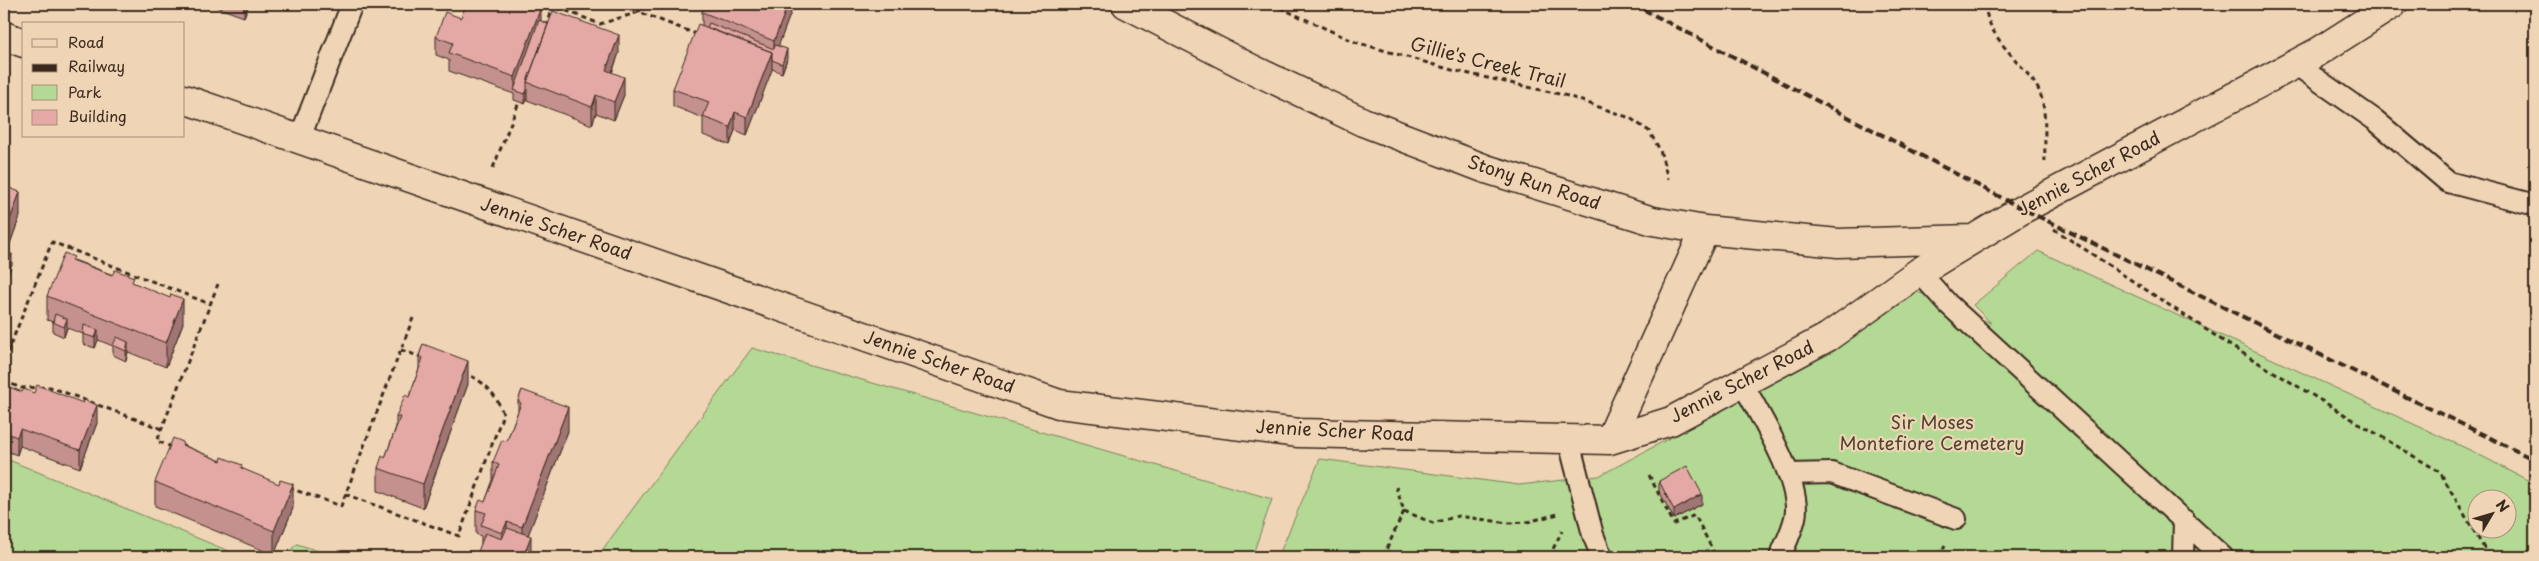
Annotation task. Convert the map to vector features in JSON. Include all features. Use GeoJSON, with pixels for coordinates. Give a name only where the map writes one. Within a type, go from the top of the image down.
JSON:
{"type":"FeatureCollection","features":[{"type":"Feature","properties":{"kind":"street","name":"Stony Run Road"},"geometry":{"type":"LineString","coordinates":[[1126,4],[1252,69],[1363,122],[1486,169],[1653,221],[1705,230],[1838,242],[1972,239]]}},
{"type":"Feature","properties":{"kind":"street","name":"Jennie Scher Road"},"geometry":{"type":"LineString","coordinates":[[185,99],[1059,404],[1299,433],[1610,440],[1671,421],[1828,337],[1919,272],[1972,239],[2035,203],[2296,64],[2393,4]]}},
{"type":"Feature","properties":{"kind":"street"},"geometry":{"type":"LineString","coordinates":[[4,36],[22,42]]}},
{"type":"Feature","properties":{"kind":"street"},"geometry":{"type":"LineString","coordinates":[[1610,440],[1705,230]]}},
{"type":"Feature","properties":{"kind":"lane"},"geometry":{"type":"LineString","coordinates":[[299,140],[352,4]]}},
{"type":"Feature","properties":{"kind":"lane"},"geometry":{"type":"LineString","coordinates":[[2296,64],[2375,120],[2448,182],[2535,205]]}},
{"type":"Feature","properties":{"kind":"lane"},"geometry":{"type":"LineString","coordinates":[[1919,272],[1948,304],[2223,557]]}},
{"type":"Feature","properties":{"kind":"lane"},"geometry":{"type":"LineString","coordinates":[[1743,384],[1788,474],[1796,500],[1796,517],[1780,557]]}},
{"type":"Feature","properties":{"kind":"lane"},"geometry":{"type":"LineString","coordinates":[[1568,438],[1593,535],[1602,557]]}},
{"type":"Feature","properties":{"kind":"lane"},"geometry":{"type":"LineString","coordinates":[[1788,474],[1832,473],[1956,519]]}},
{"type":"Feature","properties":{"kind":"lane"},"geometry":{"type":"LineString","coordinates":[[2183,557],[2184,520]]}},
{"type":"Feature","properties":{"kind":"path"},"geometry":{"type":"LineString","coordinates":[[545,32],[551,4],[600,24],[639,12],[698,35]]}},
{"type":"Feature","properties":{"kind":"path"},"geometry":{"type":"LineString","coordinates":[[639,12],[642,4]]}},
{"type":"Feature","properties":{"kind":"path","name":"Gillie's Creek Trail"},"geometry":{"type":"LineString","coordinates":[[1272,4],[1356,42],[1452,70],[1568,96],[1630,118],[1649,132],[1660,150],[1668,179]]}},
{"type":"Feature","properties":{"kind":"path"},"geometry":{"type":"LineString","coordinates":[[1985,4],[1986,19],[2008,52],[2037,87],[2043,103],[2035,203],[2234,348],[2440,472],[2488,557]]}},
{"type":"Feature","properties":{"kind":"path"},"geometry":{"type":"LineString","coordinates":[[493,168],[519,102]]}},
{"type":"Feature","properties":{"kind":"path"},"geometry":{"type":"LineString","coordinates":[[4,361],[52,242],[210,304]]}},
{"type":"Feature","properties":{"kind":"path"},"geometry":{"type":"LineString","coordinates":[[176,448],[157,442],[218,284]]}},
{"type":"Feature","properties":{"kind":"path"},"geometry":{"type":"LineString","coordinates":[[286,487],[341,506],[414,318]]}},
{"type":"Feature","properties":{"kind":"path"},"geometry":{"type":"LineString","coordinates":[[401,350],[427,359]]}},
{"type":"Feature","properties":{"kind":"path"},"geometry":{"type":"LineString","coordinates":[[345,494],[459,536],[503,414],[498,398],[482,381],[461,371]]}},
{"type":"Feature","properties":{"kind":"path"},"geometry":{"type":"LineString","coordinates":[[4,381],[21,388],[50,387],[162,429]]}},
{"type":"Feature","properties":{"kind":"path"},"geometry":{"type":"LineString","coordinates":[[1649,474],[1674,524],[1695,515],[1716,557]]}},
{"type":"Feature","properties":{"kind":"path"},"geometry":{"type":"LineString","coordinates":[[1383,557],[1404,511],[1396,486]]}},
{"type":"Feature","properties":{"kind":"path"},"geometry":{"type":"LineString","coordinates":[[1404,511],[1433,523],[1458,516],[1508,523],[1528,522]]}},
{"type":"Feature","properties":{"kind":"path"},"geometry":{"type":"LineString","coordinates":[[1549,557],[1566,524]]}},
{"type":"Feature","properties":{"kind":"green space","name":"Sir Moses Montefiore Cemetery"},"geometry":{"type":"Polygon","coordinates":[[[2038,251],[2472,451],[2535,484],[2535,557],[1278,557],[1320,459],[1519,485],[1599,476],[1832,351],[1918,292],[1991,323],[1973,305],[2038,251]]]}},
{"type":"Feature","properties":{"kind":"green space"},"geometry":{"type":"Polygon","coordinates":[[[752,348],[1272,499],[1252,557],[597,557],[752,348]]]}},
{"type":"Feature","properties":{"kind":"green space"},"geometry":{"type":"Polygon","coordinates":[[[4,458],[243,557],[4,557],[4,458]]]}},
{"type":"Feature","properties":{"kind":"green space"},"geometry":{"type":"Polygon","coordinates":[[[297,544],[337,557],[283,557],[297,544]]]}},
{"type":"Feature","properties":{"kind":"building"},"geometry":{"type":"Polygon","coordinates":[[[466,4],[533,4],[541,7],[515,77],[449,53],[453,43],[436,37],[445,12],[461,18],[466,4]]]}},
{"type":"Feature","properties":{"kind":"building"},"geometry":{"type":"Polygon","coordinates":[[[705,4],[788,4],[774,41],[702,12],[705,4]]]}},
{"type":"Feature","properties":{"kind":"building"},"geometry":{"type":"Polygon","coordinates":[[[553,11],[619,35],[606,70],[624,77],[614,102],[596,95],[592,107],[527,82],[553,11]]]}},
{"type":"Feature","properties":{"kind":"building"},"geometry":{"type":"Polygon","coordinates":[[[539,20],[548,24],[527,82],[525,94],[514,90],[539,20]]]}},
{"type":"Feature","properties":{"kind":"building"},"geometry":{"type":"Polygon","coordinates":[[[709,23],[774,49],[775,45],[787,49],[782,64],[772,60],[772,52],[707,28],[709,23]]]}},
{"type":"Feature","properties":{"kind":"building"},"geometry":{"type":"Polygon","coordinates":[[[698,24],[772,52],[747,117],[735,112],[730,127],[703,117],[709,102],[673,89],[698,24]]]}},
{"type":"Feature","properties":{"kind":"building"},"geometry":{"type":"Polygon","coordinates":[[[4,186],[20,192],[4,236],[4,186]]]}},
{"type":"Feature","properties":{"kind":"building"},"geometry":{"type":"Polygon","coordinates":[[[4,251],[12,254],[7,266],[4,265],[4,251]]]}},
{"type":"Feature","properties":{"kind":"building"},"geometry":{"type":"Polygon","coordinates":[[[64,253],[74,257],[72,260],[112,275],[115,270],[134,277],[132,282],[170,298],[171,294],[183,299],[166,343],[47,296],[64,253]]]}},
{"type":"Feature","properties":{"kind":"building"},"geometry":{"type":"Polygon","coordinates":[[[55,314],[67,319],[64,327],[53,322],[55,314]]]}},
{"type":"Feature","properties":{"kind":"building"},"geometry":{"type":"Polygon","coordinates":[[[84,325],[98,330],[95,338],[83,334],[84,325]]]}},
{"type":"Feature","properties":{"kind":"building"},"geometry":{"type":"Polygon","coordinates":[[[117,337],[128,342],[126,351],[113,345],[117,337]]]}},
{"type":"Feature","properties":{"kind":"building"},"geometry":{"type":"Polygon","coordinates":[[[423,344],[468,361],[423,484],[378,468],[382,456],[385,458],[400,417],[396,417],[405,395],[409,397],[423,358],[419,356],[423,344]]]}},
{"type":"Feature","properties":{"kind":"building"},"geometry":{"type":"Polygon","coordinates":[[[4,385],[22,392],[24,389],[34,393],[37,385],[83,403],[84,400],[97,405],[80,450],[20,429],[17,437],[4,432],[4,385]]]}},
{"type":"Feature","properties":{"kind":"building"},"geometry":{"type":"Polygon","coordinates":[[[522,390],[568,407],[522,527],[507,522],[502,533],[481,525],[486,513],[476,510],[480,500],[485,502],[499,465],[493,462],[502,440],[507,441],[521,403],[518,401],[522,390]]]}},
{"type":"Feature","properties":{"kind":"building"},"geometry":{"type":"Polygon","coordinates":[[[173,438],[183,442],[182,445],[221,461],[222,457],[242,465],[241,468],[279,484],[280,480],[293,484],[274,531],[155,482],[173,438]]]}},
{"type":"Feature","properties":{"kind":"building"},"geometry":{"type":"Polygon","coordinates":[[[1687,466],[1702,494],[1674,510],[1659,481],[1687,466]]]}},
{"type":"Feature","properties":{"kind":"building"},"geometry":{"type":"Polygon","coordinates":[[[507,528],[531,536],[523,557],[476,557],[485,533],[502,539],[507,528]]]}},
{"type":"Feature","properties":{"kind":"railway"},"geometry":{"type":"LineString","coordinates":[[1633,4],[2023,209],[2535,460]]}}]}
